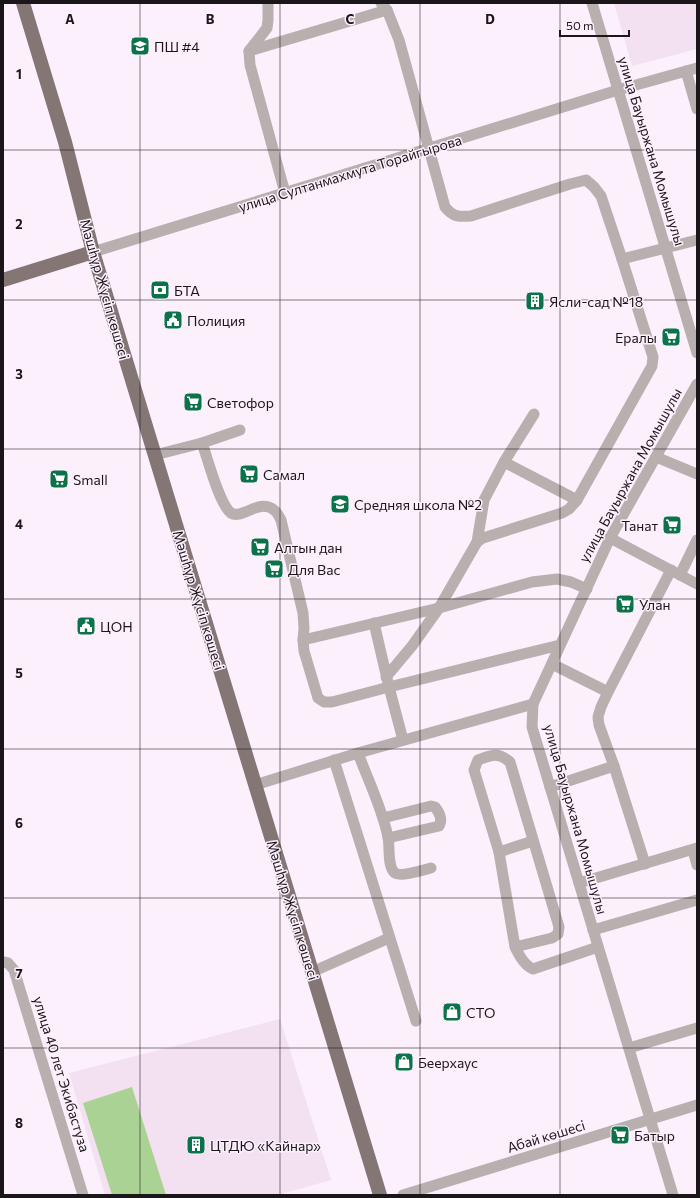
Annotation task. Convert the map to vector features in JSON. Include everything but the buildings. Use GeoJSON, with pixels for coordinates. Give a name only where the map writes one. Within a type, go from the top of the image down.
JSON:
{"type":"FeatureCollection","features":[{"type":"Feature","properties":{"kind":"main road","name":"Мәшһүр Жүсіп көшесі"},"geometry":{"type":"LineString","coordinates":[[23,3],[65,142],[93,252],[380,1195]]}},
{"type":"Feature","properties":{"kind":"main road","name":"улица Султанмахмута Торайгырова"},"geometry":{"type":"LineString","coordinates":[[3,280],[93,252]]}},
{"type":"Feature","properties":{"kind":"street"},"geometry":{"type":"LineString","coordinates":[[268,3],[268,24],[249,51],[250,65],[285,193]]}},
{"type":"Feature","properties":{"kind":"street","name":"улица Бауыржана Момышулы"},"geometry":{"type":"LineString","coordinates":[[592,3],[697,353]]}},
{"type":"Feature","properties":{"kind":"street"},"geometry":{"type":"LineString","coordinates":[[249,51],[384,7],[399,40],[445,206],[450,213],[460,217],[471,216],[586,180],[601,196],[653,357],[652,366],[577,500],[562,513],[483,538],[477,542]]}},
{"type":"Feature","properties":{"kind":"street","name":"улица Султанмахмута Торайгырова"},"geometry":{"type":"LineString","coordinates":[[93,252],[618,90],[697,68]]}},
{"type":"Feature","properties":{"kind":"street"},"geometry":{"type":"LineString","coordinates":[[686,71],[697,109]]}},
{"type":"Feature","properties":{"kind":"street"},"geometry":{"type":"LineString","coordinates":[[622,259],[697,240]]}},
{"type":"Feature","properties":{"kind":"street","name":"улица Бауыржана Момышулы"},"geometry":{"type":"LineString","coordinates":[[673,1195],[532,727],[533,704],[610,538],[697,384]]}},
{"type":"Feature","properties":{"kind":"street"},"geometry":{"type":"LineString","coordinates":[[388,682],[439,608],[477,542],[484,500],[504,462],[534,414]]}},
{"type":"Feature","properties":{"kind":"street"},"geometry":{"type":"LineString","coordinates":[[155,455],[202,443],[240,430]]}},
{"type":"Feature","properties":{"kind":"street"},"geometry":{"type":"LineString","coordinates":[[202,443],[221,497],[227,509],[233,514],[240,515],[253,508],[268,506],[275,510],[281,520],[303,613],[304,651],[318,698],[324,702],[332,702],[388,682],[560,645]]}},
{"type":"Feature","properties":{"kind":"street"},"geometry":{"type":"LineString","coordinates":[[656,457],[697,474]]}},
{"type":"Feature","properties":{"kind":"street"},"geometry":{"type":"LineString","coordinates":[[504,462],[577,500]]}},
{"type":"Feature","properties":{"kind":"street"},"geometry":{"type":"LineString","coordinates":[[610,538],[697,584]]}},
{"type":"Feature","properties":{"kind":"street"},"geometry":{"type":"LineString","coordinates":[[645,864],[614,766],[599,725],[598,717],[608,692],[676,572],[697,540]]}},
{"type":"Feature","properties":{"kind":"street"},"geometry":{"type":"LineString","coordinates":[[303,640],[439,608],[532,582],[557,579],[572,582],[587,589]]}},
{"type":"Feature","properties":{"kind":"street"},"geometry":{"type":"LineString","coordinates":[[374,623],[403,740]]}},
{"type":"Feature","properties":{"kind":"street"},"geometry":{"type":"LineString","coordinates":[[552,664],[608,692]]}},
{"type":"Feature","properties":{"kind":"street"},"geometry":{"type":"LineString","coordinates":[[255,785],[358,753],[533,704]]}},
{"type":"Feature","properties":{"kind":"street"},"geometry":{"type":"LineString","coordinates":[[358,753],[383,818],[388,838],[391,868],[394,872],[400,875],[431,868]]}},
{"type":"Feature","properties":{"kind":"street"},"geometry":{"type":"LineString","coordinates":[[515,947],[552,938],[558,934],[559,927],[510,762],[503,756],[492,755],[478,760],[474,770],[499,852],[515,947],[518,954],[528,967],[532,969],[598,947]]}},
{"type":"Feature","properties":{"kind":"street"},"geometry":{"type":"LineString","coordinates":[[334,760],[416,1021]]}},
{"type":"Feature","properties":{"kind":"street"},"geometry":{"type":"LineString","coordinates":[[550,787],[614,766]]}},
{"type":"Feature","properties":{"kind":"street"},"geometry":{"type":"LineString","coordinates":[[383,818],[431,806],[435,807],[440,814],[441,823],[439,826],[388,838]]}},
{"type":"Feature","properties":{"kind":"street"},"geometry":{"type":"LineString","coordinates":[[499,852],[533,841]]}},
{"type":"Feature","properties":{"kind":"street"},"geometry":{"type":"LineString","coordinates":[[579,883],[695,849],[697,865]]}},
{"type":"Feature","properties":{"kind":"street"},"geometry":{"type":"LineString","coordinates":[[593,930],[697,900]]}},
{"type":"Feature","properties":{"kind":"street"},"geometry":{"type":"LineString","coordinates":[[312,972],[389,938]]}},
{"type":"Feature","properties":{"kind":"street","name":"улица 40 лет Экибастуза"},"geometry":{"type":"LineString","coordinates":[[6,963],[14,970],[83,1195]]}},
{"type":"Feature","properties":{"kind":"street"},"geometry":{"type":"LineString","coordinates":[[629,1048],[697,1028]]}},
{"type":"Feature","properties":{"kind":"street","name":"Абай көшесі"},"geometry":{"type":"LineString","coordinates":[[403,1195],[697,1105]]}},
{"type":"Feature","properties":{"kind":"shaded area"},"geometry":{"type":"Polygon","coordinates":[[[614,3],[697,3],[697,49],[632,66],[614,3]]]}},
{"type":"Feature","properties":{"kind":"shaded area"},"geometry":{"type":"Polygon","coordinates":[[[280,1019],[331,1180],[278,1195],[105,1195],[69,1073],[280,1019]]]}},
{"type":"Feature","properties":{"kind":"green space"},"geometry":{"type":"Polygon","coordinates":[[[132,1087],[166,1195],[112,1195],[83,1103],[132,1087]]]}},
{"type":"Feature","properties":{"kind":"place","name":"ПШ #4"},"geometry":{"type":"Point","coordinates":[140,46]}},
{"type":"Feature","properties":{"kind":"place","name":"БТА"},"geometry":{"type":"Point","coordinates":[160,290]}},
{"type":"Feature","properties":{"kind":"place","name":"Ясли-сад №18"},"geometry":{"type":"Point","coordinates":[535,301]}},
{"type":"Feature","properties":{"kind":"place","name":"Полиция"},"geometry":{"type":"Point","coordinates":[173,320]}},
{"type":"Feature","properties":{"kind":"place","name":"Ералы"},"geometry":{"type":"Point","coordinates":[671,337]}},
{"type":"Feature","properties":{"kind":"place","name":"Светофор"},"geometry":{"type":"Point","coordinates":[193,402]}},
{"type":"Feature","properties":{"kind":"place","name":"Самал"},"geometry":{"type":"Point","coordinates":[249,474]}},
{"type":"Feature","properties":{"kind":"place","name":"Small"},"geometry":{"type":"Point","coordinates":[59,479]}},
{"type":"Feature","properties":{"kind":"place","name":"Средняя школа №2"},"geometry":{"type":"Point","coordinates":[340,504]}},
{"type":"Feature","properties":{"kind":"place","name":"Танат"},"geometry":{"type":"Point","coordinates":[672,525]}},
{"type":"Feature","properties":{"kind":"place","name":"Алтын дан"},"geometry":{"type":"Point","coordinates":[260,547]}},
{"type":"Feature","properties":{"kind":"place","name":"Для Вас"},"geometry":{"type":"Point","coordinates":[274,569]}},
{"type":"Feature","properties":{"kind":"place","name":"Улан"},"geometry":{"type":"Point","coordinates":[625,604]}},
{"type":"Feature","properties":{"kind":"place","name":"ЦОН"},"geometry":{"type":"Point","coordinates":[86,626]}},
{"type":"Feature","properties":{"kind":"place","name":"СТО"},"geometry":{"type":"Point","coordinates":[452,1012]}},
{"type":"Feature","properties":{"kind":"place","name":"Беерхаус"},"geometry":{"type":"Point","coordinates":[404,1062]}},
{"type":"Feature","properties":{"kind":"place","name":"Батыр"},"geometry":{"type":"Point","coordinates":[620,1135]}},
{"type":"Feature","properties":{"kind":"place","name":"ЦТДЮ «Кайнар»"},"geometry":{"type":"Point","coordinates":[196,1145]}}]}
